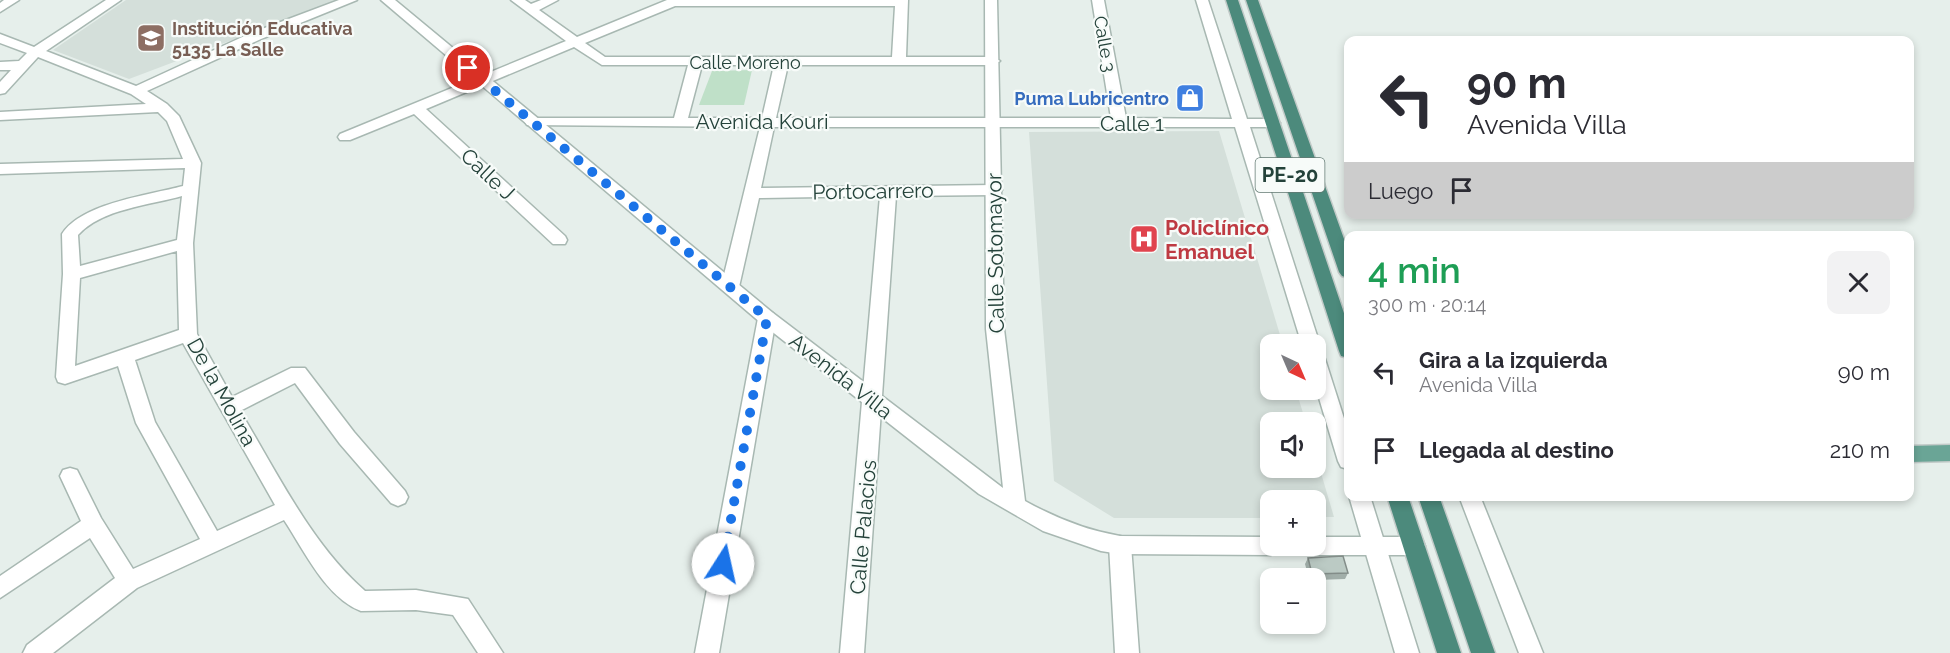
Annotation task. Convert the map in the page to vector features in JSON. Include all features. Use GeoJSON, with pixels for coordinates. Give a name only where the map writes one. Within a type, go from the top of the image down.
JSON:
{"type":"FeatureCollection","features":[{"type":"Feature","properties":{"kind":"highway","name":"PE-20"},"geometry":{"type":"LineString","coordinates":[[1232,0],[1344,339]]}},
{"type":"Feature","properties":{"kind":"highway","name":"PE-20"},"geometry":{"type":"LineString","coordinates":[[1252,0],[1344,261]]}},
{"type":"Feature","properties":{"kind":"highway"},"geometry":{"type":"LineString","coordinates":[[1399,501],[1449,653]]}},
{"type":"Feature","properties":{"kind":"highway"},"geometry":{"type":"LineString","coordinates":[[1430,501],[1483,653]]}},
{"type":"Feature","properties":{"kind":"main road"},"geometry":{"type":"LineString","coordinates":[[1914,454],[1950,453]]}},
{"type":"Feature","properties":{"kind":"street"},"geometry":{"type":"LineString","coordinates":[[0,8],[13,0]]}},
{"type":"Feature","properties":{"kind":"street"},"geometry":{"type":"LineString","coordinates":[[0,90],[29,59],[115,0]]}},
{"type":"Feature","properties":{"kind":"street"},"geometry":{"type":"LineString","coordinates":[[136,91],[256,36],[351,0]]}},
{"type":"Feature","properties":{"kind":"street","name":"Avenida Villa"},"geometry":{"type":"LineString","coordinates":[[387,0],[767,318],[986,488],[1015,506],[1070,534],[1098,543],[1260,546]]}},
{"type":"Feature","properties":{"kind":"street","name":"Calle Moreno"},"geometry":{"type":"LineString","coordinates":[[517,0],[602,61],[993,61]]}},
{"type":"Feature","properties":{"kind":"street"},"geometry":{"type":"LineString","coordinates":[[529,9],[552,0]]}},
{"type":"Feature","properties":{"kind":"street"},"geometry":{"type":"LineString","coordinates":[[345,137],[673,2],[713,0],[902,1],[899,62]]}},
{"type":"Feature","properties":{"kind":"street","name":"Calle Sotomayor"},"geometry":{"type":"LineString","coordinates":[[991,0],[995,329],[1015,506]]}},
{"type":"Feature","properties":{"kind":"street","name":"Calle 3"},"geometry":{"type":"LineString","coordinates":[[1098,0],[1119,123]]}},
{"type":"Feature","properties":{"kind":"street"},"geometry":{"type":"LineString","coordinates":[[1202,0],[1307,334]]}},
{"type":"Feature","properties":{"kind":"street","name":"De la Molina"},"geometry":{"type":"LineString","coordinates":[[0,38],[29,59],[136,91],[162,107],[174,119],[193,163],[185,243],[188,334],[228,408],[288,509],[336,579],[362,601],[416,600],[460,606],[491,653]]}},
{"type":"Feature","properties":{"kind":"street"},"geometry":{"type":"LineString","coordinates":[[0,66],[29,59]]}},
{"type":"Feature","properties":{"kind":"street"},"geometry":{"type":"LineString","coordinates":[[680,121],[696,62]]}},
{"type":"Feature","properties":{"kind":"street"},"geometry":{"type":"LineString","coordinates":[[729,287],[782,62]]}},
{"type":"Feature","properties":{"kind":"street"},"geometry":{"type":"LineString","coordinates":[[0,116],[162,107]]}},
{"type":"Feature","properties":{"kind":"street","name":"Calle J"},"geometry":{"type":"LineString","coordinates":[[416,108],[560,240]]}},
{"type":"Feature","properties":{"kind":"street","name":"Calle 1"},"geometry":{"type":"LineString","coordinates":[[992,121],[1272,123]]}},
{"type":"Feature","properties":{"kind":"street","name":"Avenida Kouri"},"geometry":{"type":"LineString","coordinates":[[532,122],[992,121]]}},
{"type":"Feature","properties":{"kind":"street"},"geometry":{"type":"LineString","coordinates":[[0,169],[193,163]]}},
{"type":"Feature","properties":{"kind":"street"},"geometry":{"type":"LineString","coordinates":[[188,334],[65,377],[72,274],[70,234],[77,226],[100,213],[191,189]]}},
{"type":"Feature","properties":{"kind":"street","name":"Calle Palacios"},"geometry":{"type":"LineString","coordinates":[[852,653],[888,190]]}},
{"type":"Feature","properties":{"kind":"street","name":"Portocarrero"},"geometry":{"type":"LineString","coordinates":[[752,193],[994,190]]}},
{"type":"Feature","properties":{"kind":"street"},"geometry":{"type":"LineString","coordinates":[[72,274],[185,243]]}},
{"type":"Feature","properties":{"kind":"street"},"geometry":{"type":"LineString","coordinates":[[707,653],[767,318]]}},
{"type":"Feature","properties":{"kind":"street"},"geometry":{"type":"LineString","coordinates":[[124,357],[146,423],[213,543]]}},
{"type":"Feature","properties":{"kind":"street"},"geometry":{"type":"LineString","coordinates":[[228,408],[298,373],[347,438],[398,497]]}},
{"type":"Feature","properties":{"kind":"street"},"geometry":{"type":"LineString","coordinates":[[1326,391],[1344,448]]}},
{"type":"Feature","properties":{"kind":"street"},"geometry":{"type":"LineString","coordinates":[[70,476],[93,524],[129,581]]}},
{"type":"Feature","properties":{"kind":"street"},"geometry":{"type":"LineString","coordinates":[[1360,501],[1407,653]]}},
{"type":"Feature","properties":{"kind":"street"},"geometry":{"type":"LineString","coordinates":[[1471,501],[1531,653]]}},
{"type":"Feature","properties":{"kind":"street"},"geometry":{"type":"LineString","coordinates":[[35,653],[129,581],[288,509]]}},
{"type":"Feature","properties":{"kind":"street"},"geometry":{"type":"LineString","coordinates":[[0,588],[93,524]]}},
{"type":"Feature","properties":{"kind":"street"},"geometry":{"type":"LineString","coordinates":[[1120,545],[1127,653]]}},
{"type":"Feature","properties":{"kind":"street"},"geometry":{"type":"LineString","coordinates":[[1326,546],[1414,546]]}},
{"type":"Feature","properties":{"kind":"shaded area","name":"Institución Educativa 5135 La Salle"},"geometry":{"type":"Polygon","coordinates":[[[126,0],[338,0],[129,79],[53,50],[126,0]]]}},
{"type":"Feature","properties":{"kind":"shaded area","name":"Policlínico Emanuel"},"geometry":{"type":"Polygon","coordinates":[[[1219,131],[1280,334],[1260,334],[1260,400],[1299,400],[1303,412],[1260,412],[1260,478],[1322,478],[1334,517],[1326,517],[1326,490],[1260,490],[1260,518],[1114,518],[1054,481],[1029,132],[1219,131]]]}},
{"type":"Feature","properties":{"kind":"green space"},"geometry":{"type":"Polygon","coordinates":[[[752,70],[744,105],[699,105],[712,71],[752,70]]]}},
{"type":"Feature","properties":{"kind":"building"},"geometry":{"type":"Polygon","coordinates":[[[1343,556],[1348,573],[1326,574],[1326,568],[1310,568],[1308,558],[1343,556]]]}},
{"type":"Feature","properties":{"kind":"place","name":"Institución Educativa 5135 La Salle"},"geometry":{"type":"Point","coordinates":[151,38]}},
{"type":"Feature","properties":{"kind":"place","name":"Puma Lubricentro"},"geometry":{"type":"Point","coordinates":[1190,98]}},
{"type":"Feature","properties":{"kind":"place","name":"Policlínico Emanuel"},"geometry":{"type":"Point","coordinates":[1144,239]}},
{"type":"Feature","properties":{"kind":"route"},"geometry":{"type":"LineString","coordinates":[[468,68],[630,206],[767,318],[723,564]]}}]}
